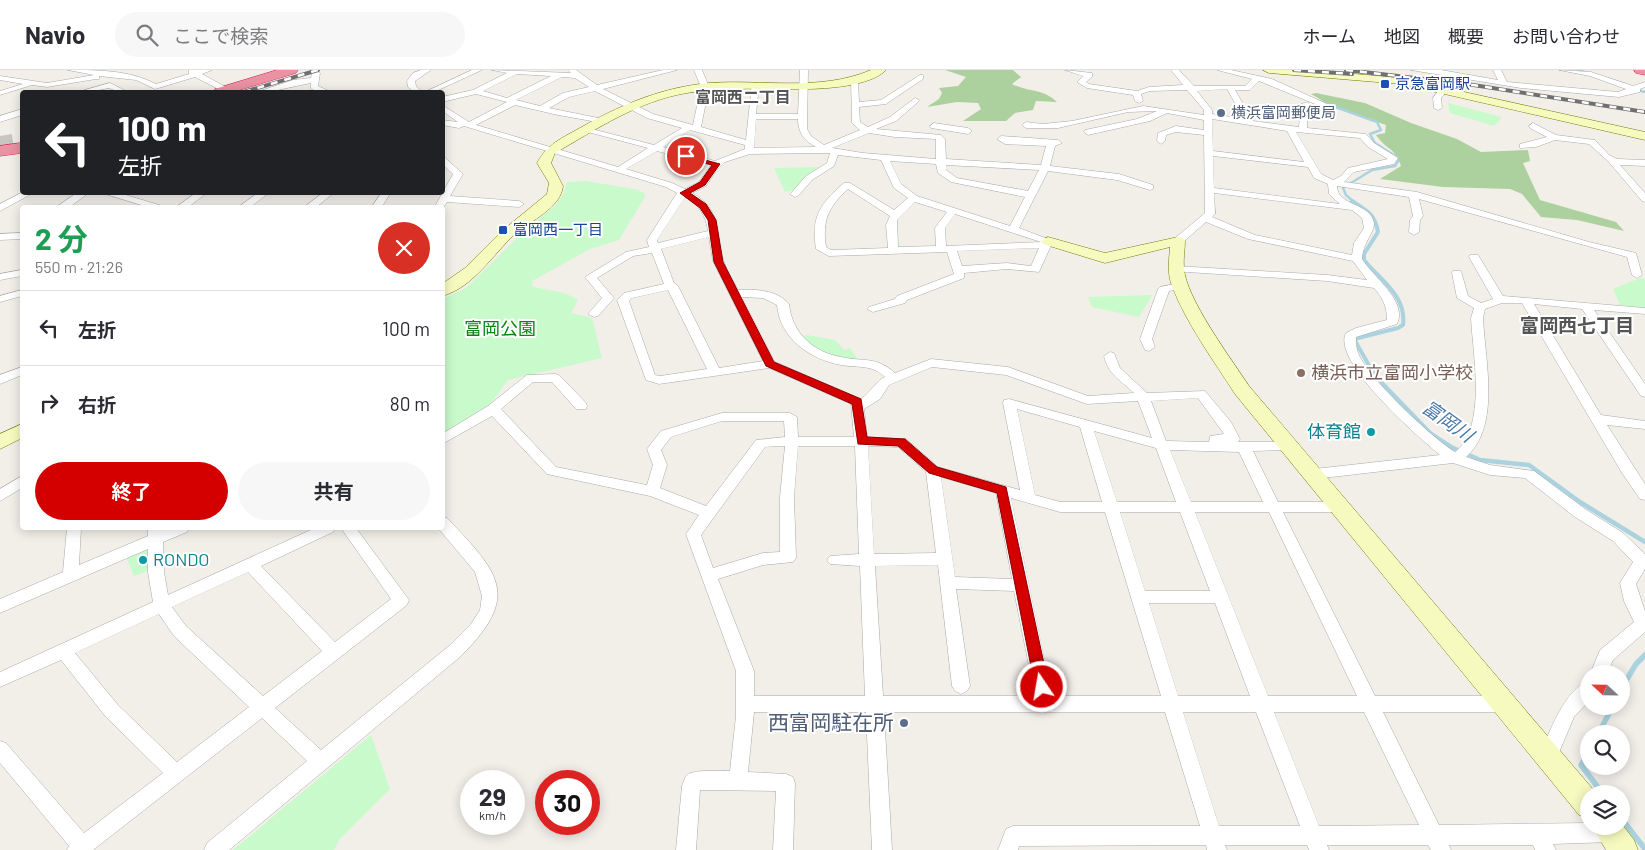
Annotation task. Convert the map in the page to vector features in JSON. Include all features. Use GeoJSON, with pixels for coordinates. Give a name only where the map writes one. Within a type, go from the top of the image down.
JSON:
{"type":"FeatureCollection","features":[{"type":"Feature","properties":{"kind":"highway"},"geometry":{"type":"LineString","coordinates":[[229,90],[291,70]]}},
{"type":"Feature","properties":{"kind":"street"},"geometry":{"type":"LineString","coordinates":[[0,72],[4,70]]}},
{"type":"Feature","properties":{"kind":"street"},"geometry":{"type":"LineString","coordinates":[[72,70],[138,78],[154,87],[192,72],[208,70]]}},
{"type":"Feature","properties":{"kind":"street"},"geometry":{"type":"LineString","coordinates":[[0,78],[52,85],[85,80],[113,70]]}},
{"type":"Feature","properties":{"kind":"street"},"geometry":{"type":"LineString","coordinates":[[416,90],[412,87],[411,81],[416,75],[426,70]]}},
{"type":"Feature","properties":{"kind":"street"},"geometry":{"type":"LineString","coordinates":[[433,90],[478,70]]}},
{"type":"Feature","properties":{"kind":"street"},"geometry":{"type":"LineString","coordinates":[[496,70],[560,75]]}},
{"type":"Feature","properties":{"kind":"street"},"geometry":{"type":"LineString","coordinates":[[542,109],[566,95],[673,70]]}},
{"type":"Feature","properties":{"kind":"street"},"geometry":{"type":"LineString","coordinates":[[619,170],[655,147],[693,128],[706,87],[698,70]]}},
{"type":"Feature","properties":{"kind":"street"},"geometry":{"type":"LineString","coordinates":[[804,70],[804,116],[802,127],[806,136],[824,148]]}},
{"type":"Feature","properties":{"kind":"street"},"geometry":{"type":"LineString","coordinates":[[445,289],[463,279],[480,265],[508,234],[552,197],[557,188],[556,181],[544,163],[550,151],[629,106],[665,94],[706,87],[804,86],[854,80],[880,70]]}},
{"type":"Feature","properties":{"kind":"street"},"geometry":{"type":"LineString","coordinates":[[1069,70],[1089,75],[1081,82],[1087,86],[1137,93],[1150,89],[1247,88],[1257,79]]}},
{"type":"Feature","properties":{"kind":"street"},"geometry":{"type":"LineString","coordinates":[[884,158],[897,186],[914,198],[1047,243],[1106,258],[1178,242],[1207,219],[1210,214],[1210,190],[1208,117],[1204,102],[1175,70]]}},
{"type":"Feature","properties":{"kind":"street"},"geometry":{"type":"LineString","coordinates":[[1221,70],[1269,81],[1323,104]]}},
{"type":"Feature","properties":{"kind":"street"},"geometry":{"type":"LineString","coordinates":[[1269,70],[1386,79],[1444,89],[1645,136]]}},
{"type":"Feature","properties":{"kind":"street"},"geometry":{"type":"LineString","coordinates":[[1415,70],[1436,71],[1504,84],[1619,95],[1631,88],[1645,84]]}},
{"type":"Feature","properties":{"kind":"street"},"geometry":{"type":"LineString","coordinates":[[1497,70],[1504,84]]}},
{"type":"Feature","properties":{"kind":"street"},"geometry":{"type":"LineString","coordinates":[[1562,70],[1591,74],[1645,92]]}},
{"type":"Feature","properties":{"kind":"street"},"geometry":{"type":"LineString","coordinates":[[445,99],[476,92],[518,71]]}},
{"type":"Feature","properties":{"kind":"street"},"geometry":{"type":"LineString","coordinates":[[192,72],[220,90]]}},
{"type":"Feature","properties":{"kind":"street"},"geometry":{"type":"LineString","coordinates":[[445,123],[459,125],[467,124],[560,75],[572,72],[594,87],[629,106],[662,120],[693,128],[748,147],[824,148],[884,158],[1044,170],[1076,170],[1119,177],[1150,188]]}},
{"type":"Feature","properties":{"kind":"street"},"geometry":{"type":"LineString","coordinates":[[269,90],[315,77],[314,87],[322,90]]}},
{"type":"Feature","properties":{"kind":"street"},"geometry":{"type":"LineString","coordinates":[[855,105],[883,102],[920,77]]}},
{"type":"Feature","properties":{"kind":"street"},"geometry":{"type":"LineString","coordinates":[[85,80],[85,90]]}},
{"type":"Feature","properties":{"kind":"street"},"geometry":{"type":"LineString","coordinates":[[854,80],[856,123],[864,130],[938,137]]}},
{"type":"Feature","properties":{"kind":"street"},"geometry":{"type":"LineString","coordinates":[[0,94],[31,83]]}},
{"type":"Feature","properties":{"kind":"street"},"geometry":{"type":"LineString","coordinates":[[89,90],[110,85],[120,90]]}},
{"type":"Feature","properties":{"kind":"street"},"geometry":{"type":"LineString","coordinates":[[748,147],[755,85]]}},
{"type":"Feature","properties":{"kind":"street"},"geometry":{"type":"LineString","coordinates":[[1230,87],[1250,123]]}},
{"type":"Feature","properties":{"kind":"street"},"geometry":{"type":"LineString","coordinates":[[1438,108],[1437,98],[1444,89]]}},
{"type":"Feature","properties":{"kind":"street"},"geometry":{"type":"LineString","coordinates":[[476,92],[542,109],[600,121]]}},
{"type":"Feature","properties":{"kind":"street"},"geometry":{"type":"LineString","coordinates":[[1137,93],[1144,108]]}},
{"type":"Feature","properties":{"kind":"street"},"geometry":{"type":"LineString","coordinates":[[824,148],[893,119],[915,100]]}},
{"type":"Feature","properties":{"kind":"street"},"geometry":{"type":"LineString","coordinates":[[1304,130],[1305,104]]}},
{"type":"Feature","properties":{"kind":"street"},"geometry":{"type":"LineString","coordinates":[[1026,125],[1043,127],[1074,124],[1144,108],[1165,110],[1185,116],[1208,117],[1290,129],[1363,136],[1371,144],[1393,158],[1391,162],[1351,170],[1344,178],[1333,183]]}},
{"type":"Feature","properties":{"kind":"street"},"geometry":{"type":"LineString","coordinates":[[445,109],[467,124],[550,151],[669,185],[703,206],[712,220],[715,233],[714,246],[718,262],[736,294],[770,364]]}},
{"type":"Feature","properties":{"kind":"street"},"geometry":{"type":"LineString","coordinates":[[1088,132],[1102,126],[1134,123],[1150,119],[1165,110]]}},
{"type":"Feature","properties":{"kind":"street"},"geometry":{"type":"LineString","coordinates":[[0,119],[20,113]]}},
{"type":"Feature","properties":{"kind":"street"},"geometry":{"type":"LineString","coordinates":[[751,116],[804,116]]}},
{"type":"Feature","properties":{"kind":"street"},"geometry":{"type":"LineString","coordinates":[[1533,126],[1554,137],[1592,142],[1606,157],[1614,161],[1645,163]]}},
{"type":"Feature","properties":{"kind":"street"},"geometry":{"type":"LineString","coordinates":[[968,131],[939,127],[941,171],[954,180],[1032,195]]}},
{"type":"Feature","properties":{"kind":"street"},"geometry":{"type":"LineString","coordinates":[[587,129],[716,164]]}},
{"type":"Feature","properties":{"kind":"street"},"geometry":{"type":"LineString","coordinates":[[1161,141],[1162,133],[1176,129],[1209,133]]}},
{"type":"Feature","properties":{"kind":"street"},"geometry":{"type":"LineString","coordinates":[[1290,129],[1317,176],[1333,183],[1413,194],[1632,255],[1637,275]]}},
{"type":"Feature","properties":{"kind":"street"},"geometry":{"type":"LineString","coordinates":[[1523,146],[1536,144],[1554,137]]}},
{"type":"Feature","properties":{"kind":"street"},"geometry":{"type":"LineString","coordinates":[[1001,139],[1006,141],[1037,141],[1054,144],[1044,170],[1013,230]]}},
{"type":"Feature","properties":{"kind":"street"},"geometry":{"type":"LineString","coordinates":[[714,372],[672,286],[670,287],[652,240],[679,196],[703,184],[716,164],[748,147]]}},
{"type":"Feature","properties":{"kind":"street"},"geometry":{"type":"LineString","coordinates":[[795,194],[809,178],[831,164],[834,151]]}},
{"type":"Feature","properties":{"kind":"street"},"geometry":{"type":"LineString","coordinates":[[1209,153],[1310,165]]}},
{"type":"Feature","properties":{"kind":"street"},"geometry":{"type":"LineString","coordinates":[[445,161],[458,174]]}},
{"type":"Feature","properties":{"kind":"street"},"geometry":{"type":"LineString","coordinates":[[1614,161],[1612,162],[1645,199]]}},
{"type":"Feature","properties":{"kind":"street"},"geometry":{"type":"LineString","coordinates":[[445,176],[458,174]]}},
{"type":"Feature","properties":{"kind":"street"},"geometry":{"type":"LineString","coordinates":[[458,174],[442,203],[519,204]]}},
{"type":"Feature","properties":{"kind":"street"},"geometry":{"type":"LineString","coordinates":[[1333,183],[1333,193],[1338,199],[1367,216],[1369,223],[1368,232],[1358,246],[1357,259]]}},
{"type":"Feature","properties":{"kind":"street"},"geometry":{"type":"LineString","coordinates":[[894,214],[847,185],[824,206],[818,233],[821,249],[830,253],[1047,243]]}},
{"type":"Feature","properties":{"kind":"street"},"geometry":{"type":"LineString","coordinates":[[1210,190],[1358,209]]}},
{"type":"Feature","properties":{"kind":"street"},"geometry":{"type":"LineString","coordinates":[[1413,194],[1418,216],[1415,220],[1414,232]]}},
{"type":"Feature","properties":{"kind":"street"},"geometry":{"type":"LineString","coordinates":[[0,208],[25,195]]}},
{"type":"Feature","properties":{"kind":"street"},"geometry":{"type":"LineString","coordinates":[[65,205],[81,195]]}},
{"type":"Feature","properties":{"kind":"street"},"geometry":{"type":"LineString","coordinates":[[117,195],[154,205]]}},
{"type":"Feature","properties":{"kind":"street"},"geometry":{"type":"LineString","coordinates":[[121,205],[136,195]]}},
{"type":"Feature","properties":{"kind":"street"},"geometry":{"type":"LineString","coordinates":[[184,205],[200,195]]}},
{"type":"Feature","properties":{"kind":"street"},"geometry":{"type":"LineString","coordinates":[[246,205],[262,195]]}},
{"type":"Feature","properties":{"kind":"street"},"geometry":{"type":"LineString","coordinates":[[312,205],[327,195]]}},
{"type":"Feature","properties":{"kind":"street"},"geometry":{"type":"LineString","coordinates":[[893,250],[890,225],[894,214],[914,198]]}},
{"type":"Feature","properties":{"kind":"street"},"geometry":{"type":"LineString","coordinates":[[0,200],[12,202]]}},
{"type":"Feature","properties":{"kind":"street"},"geometry":{"type":"LineString","coordinates":[[873,309],[901,301],[902,298],[960,276],[938,234],[941,222],[953,211]]}},
{"type":"Feature","properties":{"kind":"street"},"geometry":{"type":"LineString","coordinates":[[1207,219],[1252,237],[1357,259],[1389,297],[1394,309],[1394,322],[1386,326],[1357,330],[1350,336],[1353,355],[1375,385],[1437,446],[1455,458],[1479,468],[1504,472],[1518,471],[1529,474],[1580,513],[1618,537],[1642,561],[1628,583],[1632,601],[1643,624],[1606,655],[1602,665]]}},
{"type":"Feature","properties":{"kind":"street"},"geometry":{"type":"LineString","coordinates":[[4,237],[20,230]]}},
{"type":"Feature","properties":{"kind":"street"},"geometry":{"type":"LineString","coordinates":[[594,314],[608,298],[590,277],[630,254],[715,233]]}},
{"type":"Feature","properties":{"kind":"street"},"geometry":{"type":"LineString","coordinates":[[4,237],[20,236]]}},
{"type":"Feature","properties":{"kind":"street"},"geometry":{"type":"LineString","coordinates":[[1178,242],[1178,278],[1203,329],[1242,390],[1580,794]]}},
{"type":"Feature","properties":{"kind":"street"},"geometry":{"type":"LineString","coordinates":[[958,270],[1007,266],[1035,270],[1047,243]]}},
{"type":"Feature","properties":{"kind":"street"},"geometry":{"type":"LineString","coordinates":[[1474,257],[1500,300]]}},
{"type":"Feature","properties":{"kind":"street"},"geometry":{"type":"LineString","coordinates":[[445,275],[480,265]]}},
{"type":"Feature","properties":{"kind":"street"},"geometry":{"type":"LineString","coordinates":[[0,277],[20,272]]}},
{"type":"Feature","properties":{"kind":"street"},"geometry":{"type":"LineString","coordinates":[[1457,273],[1463,298],[1480,307],[1500,300],[1526,300],[1644,311]]}},
{"type":"Feature","properties":{"kind":"street"},"geometry":{"type":"LineString","coordinates":[[1149,347],[1146,339],[1164,289],[1178,278],[1328,278],[1377,285]]}},
{"type":"Feature","properties":{"kind":"street"},"geometry":{"type":"LineString","coordinates":[[670,287],[628,295],[623,300],[650,376],[659,380],[770,364],[853,400],[859,406],[882,850]]}},
{"type":"Feature","properties":{"kind":"street"},"geometry":{"type":"LineString","coordinates":[[736,294],[751,292],[773,296],[782,304],[782,312],[788,326],[800,343],[828,357],[876,365],[894,379]]}},
{"type":"Feature","properties":{"kind":"street"},"geometry":{"type":"LineString","coordinates":[[0,299],[20,294]]}},
{"type":"Feature","properties":{"kind":"street"},"geometry":{"type":"LineString","coordinates":[[1526,300],[1627,470],[1645,495]]}},
{"type":"Feature","properties":{"kind":"street"},"geometry":{"type":"LineString","coordinates":[[1585,305],[1645,393]]}},
{"type":"Feature","properties":{"kind":"street"},"geometry":{"type":"LineString","coordinates":[[1314,474],[1455,458],[1468,451],[1480,422],[1482,403],[1477,318],[1480,307]]}},
{"type":"Feature","properties":{"kind":"street"},"geometry":{"type":"LineString","coordinates":[[1110,356],[1115,371],[1127,382],[1138,387],[1142,395],[1316,843]]}},
{"type":"Feature","properties":{"kind":"street"},"geometry":{"type":"LineString","coordinates":[[859,406],[875,396],[886,382],[931,363],[1008,371],[1087,400],[1142,395],[1201,394],[1226,425],[1233,439],[1215,439],[1216,445]]}},
{"type":"Feature","properties":{"kind":"street"},"geometry":{"type":"LineString","coordinates":[[0,380],[20,372]]}},
{"type":"Feature","properties":{"kind":"street"},"geometry":{"type":"LineString","coordinates":[[445,438],[493,409],[531,378],[541,380],[555,378],[580,406]]}},
{"type":"Feature","properties":{"kind":"street"},"geometry":{"type":"LineString","coordinates":[[1029,498],[1009,403],[1160,445],[1244,447],[1287,445]]}},
{"type":"Feature","properties":{"kind":"street"},"geometry":{"type":"LineString","coordinates":[[493,409],[552,471],[652,491],[708,512]]}},
{"type":"Feature","properties":{"kind":"street"},"geometry":{"type":"LineString","coordinates":[[652,491],[660,465],[654,449],[666,434],[722,417],[790,417],[792,441],[788,496],[788,558],[763,559],[708,575]]}},
{"type":"Feature","properties":{"kind":"street"},"geometry":{"type":"LineString","coordinates":[[1596,419],[1645,425]]}},
{"type":"Feature","properties":{"kind":"street"},"geometry":{"type":"LineString","coordinates":[[1085,424],[1215,843]]}},
{"type":"Feature","properties":{"kind":"street"},"geometry":{"type":"LineString","coordinates":[[0,442],[20,431]]}},
{"type":"Feature","properties":{"kind":"street"},"geometry":{"type":"LineString","coordinates":[[738,780],[745,716],[745,671],[693,534],[761,443],[792,441],[901,442],[933,470],[1060,507],[1341,507]]}},
{"type":"Feature","properties":{"kind":"street"},"geometry":{"type":"LineString","coordinates":[[1244,447],[1438,843]]}},
{"type":"Feature","properties":{"kind":"street"},"geometry":{"type":"LineString","coordinates":[[933,470],[961,686]]}},
{"type":"Feature","properties":{"kind":"street"},"geometry":{"type":"LineString","coordinates":[[0,496],[20,482]]}},
{"type":"Feature","properties":{"kind":"street"},"geometry":{"type":"LineString","coordinates":[[1002,490],[1045,704]]}},
{"type":"Feature","properties":{"kind":"street"},"geometry":{"type":"LineString","coordinates":[[214,850],[456,651],[481,624],[489,602],[490,587],[484,570],[445,525]]}},
{"type":"Feature","properties":{"kind":"street"},"geometry":{"type":"LineString","coordinates":[[71,575],[74,530]]}},
{"type":"Feature","properties":{"kind":"street"},"geometry":{"type":"LineString","coordinates":[[0,606],[71,575],[155,534],[173,530]]}},
{"type":"Feature","properties":{"kind":"street"},"geometry":{"type":"LineString","coordinates":[[0,680],[324,530]]}},
{"type":"Feature","properties":{"kind":"street"},"geometry":{"type":"LineString","coordinates":[[0,749],[79,848],[264,708],[401,600],[349,530]]}},
{"type":"Feature","properties":{"kind":"street"},"geometry":{"type":"LineString","coordinates":[[155,534],[161,604],[180,631],[320,761]]}},
{"type":"Feature","properties":{"kind":"street"},"geometry":{"type":"LineString","coordinates":[[835,560],[945,559]]}},
{"type":"Feature","properties":{"kind":"street"},"geometry":{"type":"LineString","coordinates":[[250,564],[334,652]]}},
{"type":"Feature","properties":{"kind":"street"},"geometry":{"type":"LineString","coordinates":[[948,583],[1021,585]]}},
{"type":"Feature","properties":{"kind":"street"},"geometry":{"type":"LineString","coordinates":[[1138,597],[1220,597]]}},
{"type":"Feature","properties":{"kind":"street"},"geometry":{"type":"LineString","coordinates":[[63,650],[112,711],[177,774]]}},
{"type":"Feature","properties":{"kind":"street"},"geometry":{"type":"LineString","coordinates":[[1548,756],[1568,712],[1580,698]]}},
{"type":"Feature","properties":{"kind":"street"},"geometry":{"type":"LineString","coordinates":[[744,704],[1504,704]]}},
{"type":"Feature","properties":{"kind":"street"},"geometry":{"type":"LineString","coordinates":[[686,850],[691,786],[694,781],[738,780],[786,783],[783,850]]}},
{"type":"Feature","properties":{"kind":"street"},"geometry":{"type":"LineString","coordinates":[[1008,850],[1013,836],[1215,843],[1542,843],[1614,836]]}},
{"type":"Feature","properties":{"kind":"green space"},"geometry":{"type":"Polygon","coordinates":[[[945,70],[1013,70],[1021,77],[1012,84],[1046,95],[1057,102],[1036,101],[1033,110],[1015,113],[1006,121],[963,121],[981,109],[978,103],[957,102],[927,107],[939,99],[942,93],[939,88],[958,86],[966,77],[945,70]]]}},
{"type":"Feature","properties":{"kind":"green space"},"geometry":{"type":"Polygon","coordinates":[[[1316,93],[1365,103],[1411,123],[1457,139],[1481,152],[1528,150],[1530,161],[1523,163],[1540,200],[1616,222],[1624,231],[1577,220],[1541,217],[1522,194],[1510,189],[1443,187],[1380,179],[1401,166],[1396,155],[1376,135],[1385,133],[1386,125],[1335,108],[1311,94],[1316,93]]]}},
{"type":"Feature","properties":{"kind":"green space"},"geometry":{"type":"Polygon","coordinates":[[[1448,103],[1502,117],[1494,126],[1450,113],[1448,103]]]}},
{"type":"Feature","properties":{"kind":"green space"},"geometry":{"type":"Polygon","coordinates":[[[820,167],[794,190],[785,192],[774,168],[820,167]]]}},
{"type":"Feature","properties":{"kind":"green space","name":"富岡公園"},"geometry":{"type":"Polygon","coordinates":[[[586,181],[639,190],[646,195],[619,240],[590,249],[532,281],[532,286],[562,292],[578,300],[571,313],[592,318],[602,358],[508,380],[489,406],[445,436],[445,298],[466,288],[523,232],[555,206],[564,193],[567,182],[586,181]]]}},
{"type":"Feature","properties":{"kind":"green space"},"geometry":{"type":"Polygon","coordinates":[[[1640,278],[1645,279],[1645,308],[1620,305],[1613,289],[1640,278]]]}},
{"type":"Feature","properties":{"kind":"green space"},"geometry":{"type":"Polygon","coordinates":[[[1152,295],[1139,317],[1092,307],[1088,297],[1152,295]]]}},
{"type":"Feature","properties":{"kind":"green space"},"geometry":{"type":"Polygon","coordinates":[[[807,335],[835,340],[844,350],[850,348],[859,361],[828,353],[800,337],[807,335]]]}},
{"type":"Feature","properties":{"kind":"green space"},"geometry":{"type":"Polygon","coordinates":[[[148,547],[150,570],[134,576],[126,557],[148,547]]]}},
{"type":"Feature","properties":{"kind":"green space"},"geometry":{"type":"Polygon","coordinates":[[[371,735],[390,789],[339,840],[334,850],[233,850],[371,735]]]}},
{"type":"Feature","properties":{"kind":"waterway"},"geometry":{"type":"LineString","coordinates":[[1578,70],[1625,84]]}},
{"type":"Feature","properties":{"kind":"waterway"},"geometry":{"type":"LineString","coordinates":[[1634,89],[1645,92]]}},
{"type":"Feature","properties":{"kind":"waterway","name":"富岡川"},"geometry":{"type":"LineString","coordinates":[[1319,101],[1377,122],[1381,130],[1370,134],[1375,143],[1397,157],[1398,161],[1395,166],[1372,170],[1343,188],[1346,195],[1354,202]]}},
{"type":"Feature","properties":{"kind":"waterway","name":"富岡川"},"geometry":{"type":"LineString","coordinates":[[1352,201],[1366,210],[1377,226],[1378,232],[1364,254],[1364,260],[1397,297],[1403,315],[1403,325],[1398,328],[1354,339],[1371,369]]}},
{"type":"Feature","properties":{"kind":"waterway","name":"富岡川"},"geometry":{"type":"LineString","coordinates":[[1371,368],[1376,377],[1431,434],[1451,447],[1480,460],[1529,465],[1580,502],[1645,542]]}},
{"type":"Feature","properties":{"kind":"waterway","name":"富岡川"},"geometry":{"type":"LineString","coordinates":[[1630,674],[1645,655]]}},
{"type":"Feature","properties":{"kind":"waterway","name":"富岡川"},"geometry":{"type":"LineString","coordinates":[[1603,725],[1608,715]]}},
{"type":"Feature","properties":{"kind":"waterway","name":"富岡川"},"geometry":{"type":"LineString","coordinates":[[1589,775],[1596,785]]}},
{"type":"Feature","properties":{"kind":"waterway","name":"富岡川"},"geometry":{"type":"LineString","coordinates":[[1630,830],[1645,849]]}},
{"type":"Feature","properties":{"kind":"tunnel"},"geometry":{"type":"LineString","coordinates":[[0,144],[13,142]]}},
{"type":"Feature","properties":{"kind":"railway"},"geometry":{"type":"LineString","coordinates":[[251,90],[318,70]]}},
{"type":"Feature","properties":{"kind":"railway"},"geometry":{"type":"LineString","coordinates":[[1294,70],[1352,74]]}},
{"type":"Feature","properties":{"kind":"railway"},"geometry":{"type":"LineString","coordinates":[[1346,70],[1467,84],[1645,112]]}},
{"type":"Feature","properties":{"kind":"place","name":"京急富岡駅"},"geometry":{"type":"Point","coordinates":[1385,84]}},
{"type":"Feature","properties":{"kind":"place","name":"横浜富岡郵便局"},"geometry":{"type":"Point","coordinates":[1221,113]}},
{"type":"Feature","properties":{"kind":"place","name":"富岡西一丁目"},"geometry":{"type":"Point","coordinates":[503,230]}},
{"type":"Feature","properties":{"kind":"place","name":"横浜市立富岡小学校"},"geometry":{"type":"Point","coordinates":[1301,373]}},
{"type":"Feature","properties":{"kind":"place","name":"体育館"},"geometry":{"type":"Point","coordinates":[1371,432]}},
{"type":"Feature","properties":{"kind":"place","name":"RONDO"},"geometry":{"type":"Point","coordinates":[143,560]}},
{"type":"Feature","properties":{"kind":"place","name":"西富岡駐在所"},"geometry":{"type":"Point","coordinates":[904,723]}},
{"type":"Feature","properties":{"kind":"district","name":"富岡西二丁目"},"geometry":{"type":"Point","coordinates":[743,97]}},
{"type":"Feature","properties":{"kind":"district","name":"富岡西七丁目"},"geometry":{"type":"Point","coordinates":[1577,325]}},
{"type":"Feature","properties":{"kind":"route"},"geometry":{"type":"LineString","coordinates":[[686,156],[716,164],[703,184],[684,193],[703,206],[712,220],[715,233],[714,246],[718,262],[736,294],[770,364],[857,402],[862,441],[901,442],[933,470],[1002,490],[1042,687]]}}]}
